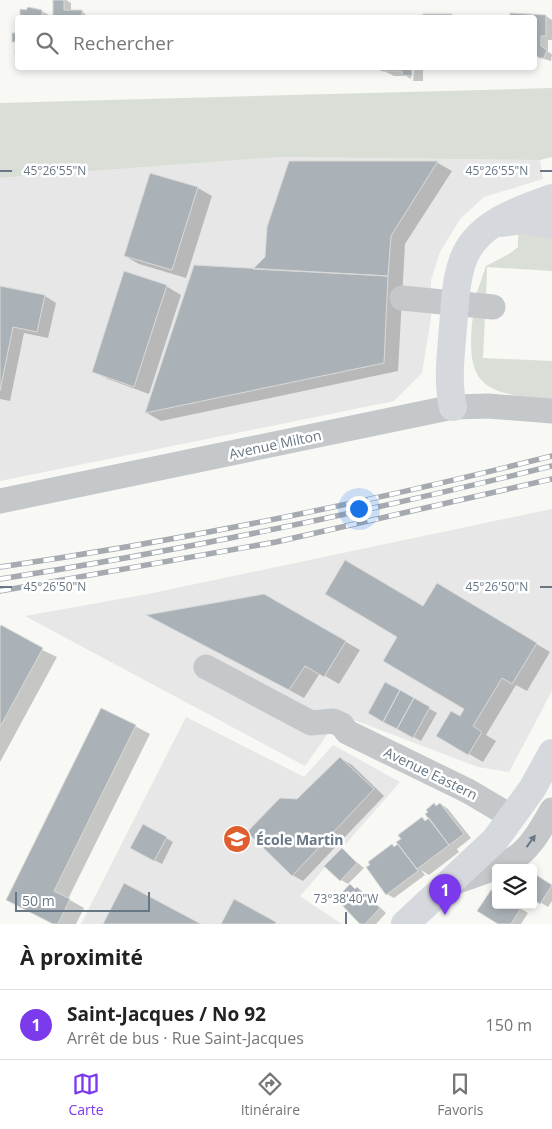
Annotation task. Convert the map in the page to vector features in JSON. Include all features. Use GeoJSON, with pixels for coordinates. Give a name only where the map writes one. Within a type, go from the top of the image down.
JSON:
{"type":"FeatureCollection","features":[{"type":"Feature","properties":{"kind":"main road"},"geometry":{"type":"LineString","coordinates":[[453,408],[449,379],[455,304],[462,260],[474,242],[489,228],[513,212],[552,198]]}},
{"type":"Feature","properties":{"kind":"main road"},"geometry":{"type":"LineString","coordinates":[[489,228],[523,220],[552,225]]}},
{"type":"Feature","properties":{"kind":"main road"},"geometry":{"type":"LineString","coordinates":[[405,924],[484,852],[512,818],[532,789],[552,753]]}},
{"type":"Feature","properties":{"kind":"street"},"geometry":{"type":"LineString","coordinates":[[402,298],[493,308]]}},
{"type":"Feature","properties":{"kind":"street","name":"Avenue Milton"},"geometry":{"type":"LineString","coordinates":[[0,501],[453,408],[488,406],[552,411]]}},
{"type":"Feature","properties":{"kind":"street","name":"Avenue Eastern"},"geometry":{"type":"LineString","coordinates":[[206,666],[311,723],[333,721],[342,725],[347,732],[468,791],[512,818]]}},
{"type":"Feature","properties":{"kind":"street"},"geometry":{"type":"LineString","coordinates":[[450,884],[516,856],[525,849],[550,816]]}},
{"type":"Feature","properties":{"kind":"shaded area"},"geometry":{"type":"Polygon","coordinates":[[[552,88],[552,157],[540,160],[281,157],[0,178],[0,103],[552,88]]]}},
{"type":"Feature","properties":{"kind":"shaded area"},"geometry":{"type":"Polygon","coordinates":[[[281,157],[540,160],[543,179],[484,197],[460,219],[440,252],[431,280],[431,318],[422,373],[394,401],[0,481],[0,178],[281,157]]]}},
{"type":"Feature","properties":{"kind":"shaded area"},"geometry":{"type":"Polygon","coordinates":[[[518,232],[552,236],[552,271],[487,267],[486,301],[475,298],[486,266],[518,247],[518,232]]]}},
{"type":"Feature","properties":{"kind":"shaded area"},"geometry":{"type":"Polygon","coordinates":[[[473,315],[485,316],[483,358],[552,361],[552,400],[511,394],[496,390],[484,383],[477,373],[472,359],[473,315]]]}},
{"type":"Feature","properties":{"kind":"shaded area"},"geometry":{"type":"Polygon","coordinates":[[[552,509],[552,691],[509,772],[478,767],[341,715],[305,766],[25,616],[148,594],[552,509]]]}},
{"type":"Feature","properties":{"kind":"shaded area","name":"École Martin"},"geometry":{"type":"Polygon","coordinates":[[[186,717],[304,777],[333,745],[400,782],[300,896],[342,924],[81,924],[186,717]]]}},
{"type":"Feature","properties":{"kind":"building"},"geometry":{"type":"Polygon","coordinates":[[[53,0],[64,0],[64,10],[82,10],[82,15],[53,15],[53,0]]]}},
{"type":"Feature","properties":{"kind":"building"},"geometry":{"type":"Polygon","coordinates":[[[28,7],[42,10],[42,15],[20,15],[20,9],[26,10],[28,7]]]}},
{"type":"Feature","properties":{"kind":"building"},"geometry":{"type":"Polygon","coordinates":[[[510,13],[546,15],[546,36],[541,36],[541,46],[547,50],[544,58],[537,56],[537,15],[510,15],[510,13]]]}},
{"type":"Feature","properties":{"kind":"building"},"geometry":{"type":"Polygon","coordinates":[[[423,14],[452,14],[452,15],[423,14]]]}},
{"type":"Feature","properties":{"kind":"building"},"geometry":{"type":"Polygon","coordinates":[[[12,33],[15,33],[15,42],[12,42],[12,33]]]}},
{"type":"Feature","properties":{"kind":"building"},"geometry":{"type":"Polygon","coordinates":[[[412,70],[412,76],[402,75],[402,71],[381,71],[412,70]]]}},
{"type":"Feature","properties":{"kind":"building"},"geometry":{"type":"Polygon","coordinates":[[[289,161],[438,161],[391,236],[388,276],[253,269],[265,257],[267,227],[289,161]]]}},
{"type":"Feature","properties":{"kind":"building"},"geometry":{"type":"Polygon","coordinates":[[[150,173],[198,187],[172,270],[124,256],[150,173]]]}},
{"type":"Feature","properties":{"kind":"building"},"geometry":{"type":"Polygon","coordinates":[[[194,265],[388,276],[384,363],[145,413],[194,265]]]}},
{"type":"Feature","properties":{"kind":"building"},"geometry":{"type":"Polygon","coordinates":[[[124,271],[167,285],[134,387],[92,372],[124,271]]]}},
{"type":"Feature","properties":{"kind":"building"},"geometry":{"type":"Polygon","coordinates":[[[0,286],[45,295],[37,332],[13,327],[0,391],[0,286]]]}},
{"type":"Feature","properties":{"kind":"building"},"geometry":{"type":"Polygon","coordinates":[[[345,560],[423,606],[437,583],[537,643],[512,684],[502,678],[473,726],[482,732],[468,755],[436,736],[451,711],[460,716],[464,709],[383,661],[397,637],[325,594],[345,560]]]}},
{"type":"Feature","properties":{"kind":"building"},"geometry":{"type":"Polygon","coordinates":[[[264,594],[346,641],[324,677],[305,666],[289,690],[146,615],[264,594]]]}},
{"type":"Feature","properties":{"kind":"building"},"geometry":{"type":"Polygon","coordinates":[[[1,625],[43,648],[0,727],[0,627],[1,625]]]}},
{"type":"Feature","properties":{"kind":"building"},"geometry":{"type":"Polygon","coordinates":[[[385,682],[400,690],[383,722],[368,713],[385,682]]]}},
{"type":"Feature","properties":{"kind":"building"},"geometry":{"type":"Polygon","coordinates":[[[400,690],[414,698],[397,729],[383,722],[400,690]]]}},
{"type":"Feature","properties":{"kind":"building"},"geometry":{"type":"Polygon","coordinates":[[[414,698],[430,707],[413,738],[397,729],[414,698]]]}},
{"type":"Feature","properties":{"kind":"building"},"geometry":{"type":"Polygon","coordinates":[[[101,708],[136,725],[54,891],[70,899],[58,924],[53,924],[6,900],[101,708]]]}},
{"type":"Feature","properties":{"kind":"building"},"geometry":{"type":"Polygon","coordinates":[[[340,757],[374,789],[292,876],[247,832],[280,798],[297,799],[340,757]]]}},
{"type":"Feature","properties":{"kind":"building"},"geometry":{"type":"Polygon","coordinates":[[[434,803],[436,806],[440,803],[464,834],[449,845],[425,814],[428,812],[426,810],[434,803]]]}},
{"type":"Feature","properties":{"kind":"building"},"geometry":{"type":"Polygon","coordinates":[[[422,817],[425,821],[429,818],[449,845],[417,869],[396,842],[401,839],[398,835],[422,817]]]}},
{"type":"Feature","properties":{"kind":"building"},"geometry":{"type":"Polygon","coordinates":[[[143,824],[167,837],[154,861],[130,848],[143,824]]]}},
{"type":"Feature","properties":{"kind":"building"},"geometry":{"type":"Polygon","coordinates":[[[392,844],[394,847],[398,844],[418,871],[386,895],[366,867],[370,865],[368,862],[392,844]]]}},
{"type":"Feature","properties":{"kind":"building"},"geometry":{"type":"Polygon","coordinates":[[[342,848],[357,863],[340,881],[324,866],[342,848]]]}},
{"type":"Feature","properties":{"kind":"building"},"geometry":{"type":"Polygon","coordinates":[[[537,876],[552,885],[540,904],[537,902],[537,876]]]}},
{"type":"Feature","properties":{"kind":"building"},"geometry":{"type":"Polygon","coordinates":[[[124,883],[201,924],[103,924],[124,883]]]}},
{"type":"Feature","properties":{"kind":"building"},"geometry":{"type":"Polygon","coordinates":[[[350,884],[355,889],[357,887],[380,908],[365,924],[360,924],[336,899],[350,884]]]}},
{"type":"Feature","properties":{"kind":"building"},"geometry":{"type":"Polygon","coordinates":[[[491,890],[492,909],[520,909],[511,924],[498,924],[477,911],[491,890]]]}},
{"type":"Feature","properties":{"kind":"building"},"geometry":{"type":"Polygon","coordinates":[[[234,899],[276,922],[275,924],[221,924],[234,899]]]}},
{"type":"Feature","properties":{"kind":"railway"},"geometry":{"type":"LineString","coordinates":[[0,567],[139,545],[277,519],[415,489],[552,456]]}},
{"type":"Feature","properties":{"kind":"railway"},"geometry":{"type":"LineString","coordinates":[[0,579],[70,568],[278,529],[552,466]]}},
{"type":"Feature","properties":{"kind":"railway"},"geometry":{"type":"LineString","coordinates":[[0,591],[276,542],[552,479]]}},
{"type":"Feature","properties":{"kind":"place","name":"École Martin"},"geometry":{"type":"Point","coordinates":[237,839]}},
{"type":"Feature","properties":{"kind":"place","name":"Saint-Jacques / No 92"},"geometry":{"type":"Point","coordinates":[445,915]}}]}
